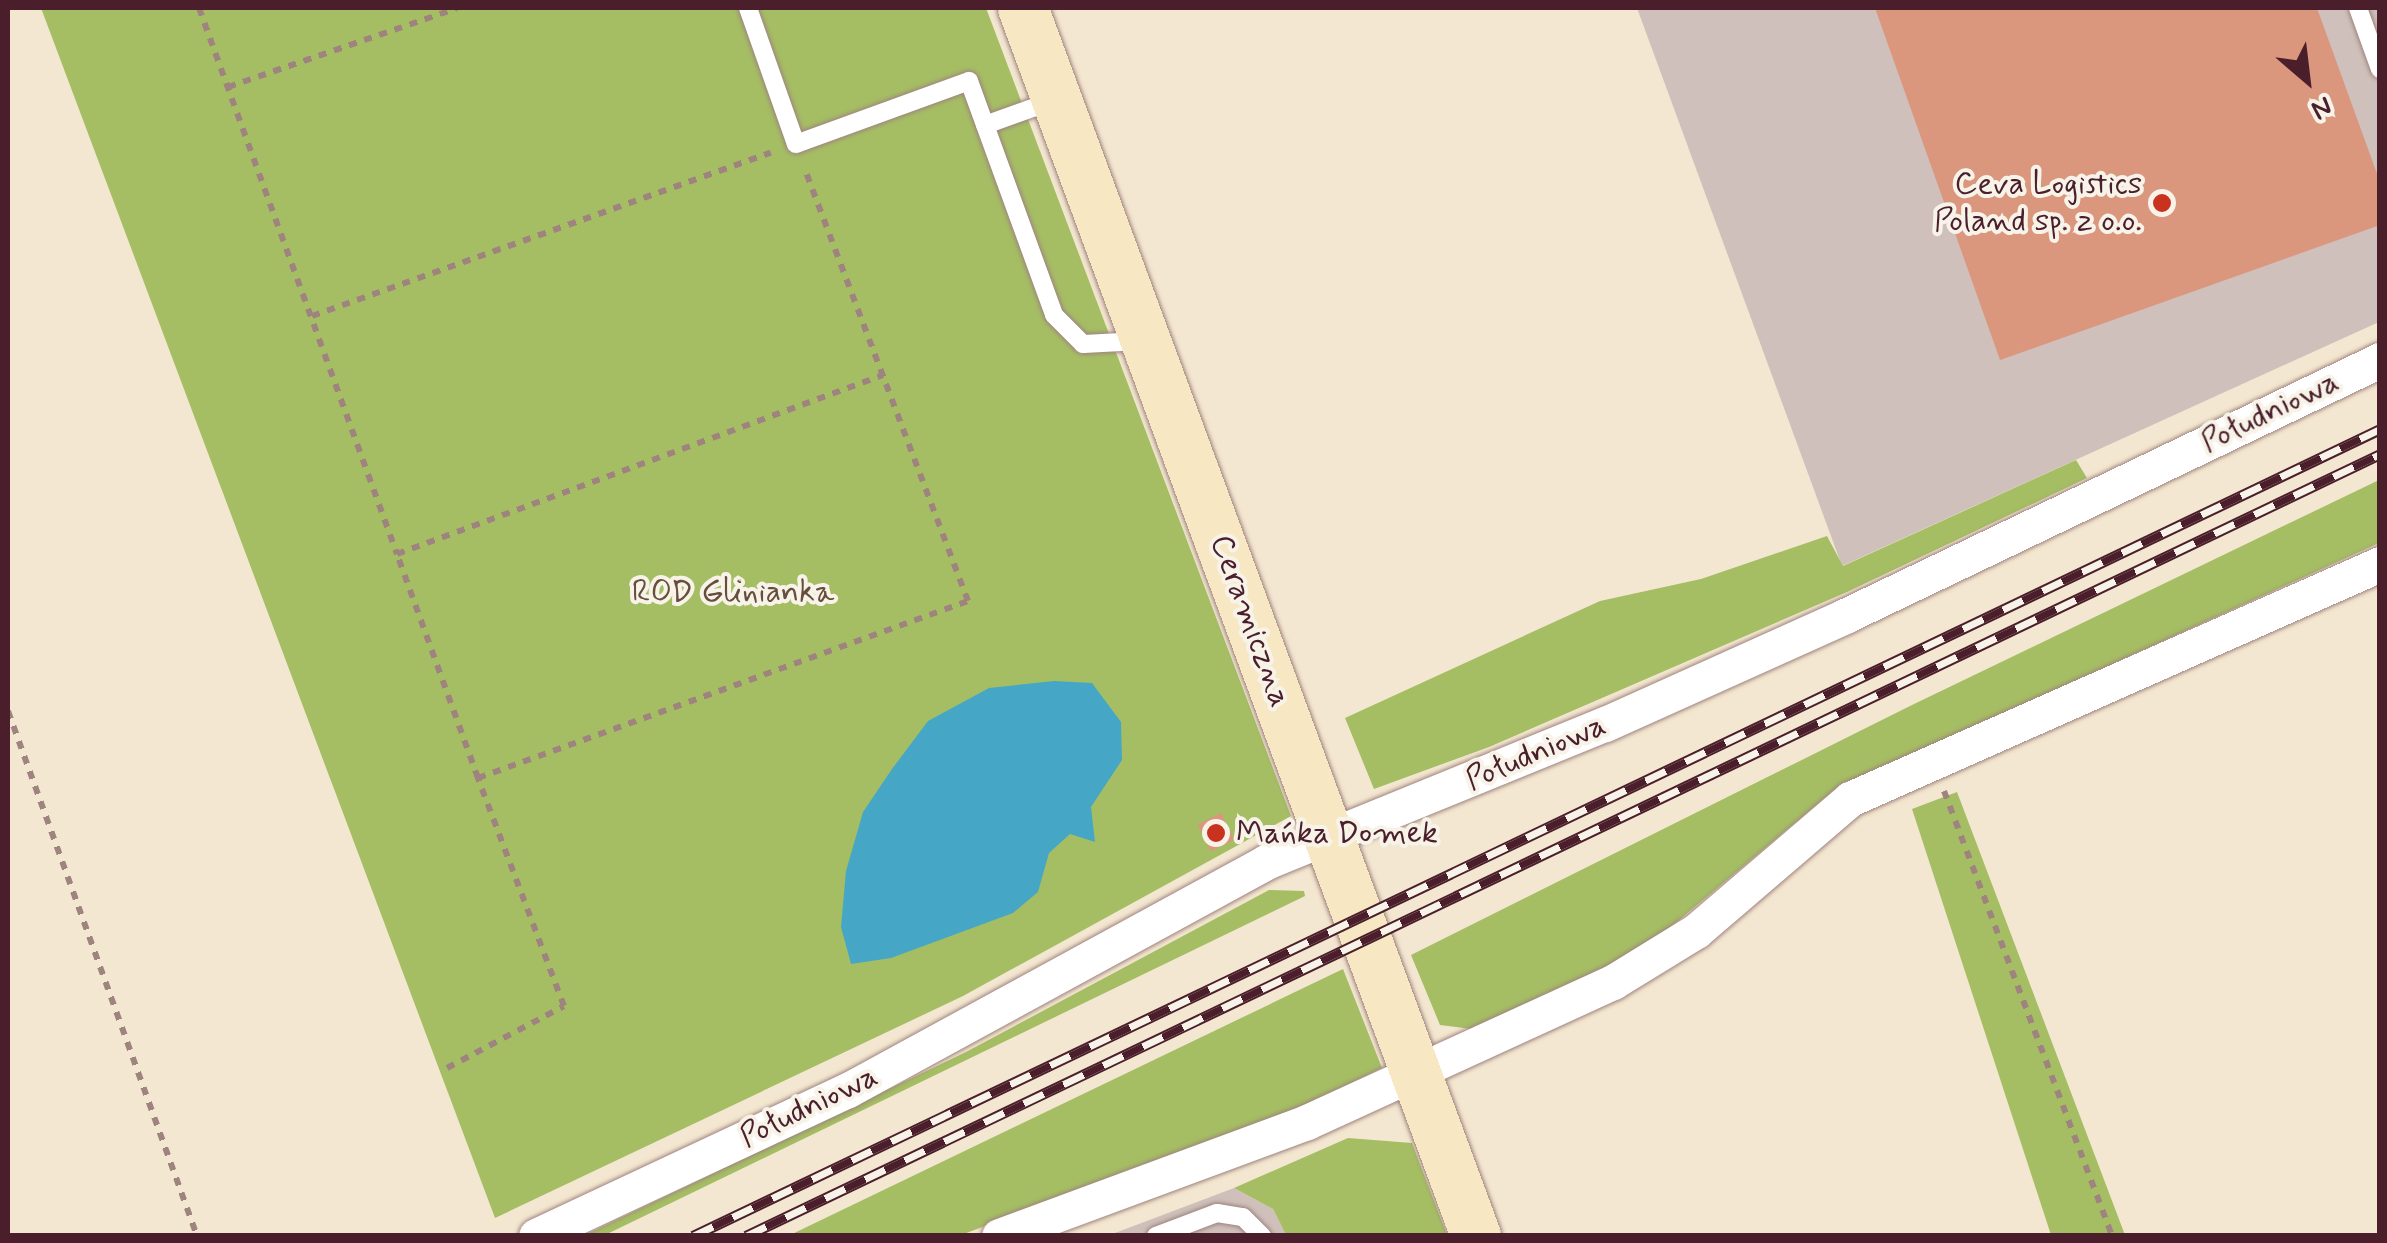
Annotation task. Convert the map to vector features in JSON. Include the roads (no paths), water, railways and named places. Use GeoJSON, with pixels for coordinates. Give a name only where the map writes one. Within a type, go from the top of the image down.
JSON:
{"type":"FeatureCollection","features":[{"type":"Feature","properties":{"kind":"main road","name":"Ceramiczna"},"geometry":{"type":"LineString","coordinates":[[1023,8],[1476,1236]]}},
{"type":"Feature","properties":{"kind":"street","name":"Południowa"},"geometry":{"type":"LineString","coordinates":[[536,1236],[848,1090],[1266,862],[1493,772],[1673,694],[2380,360]]}},
{"type":"Feature","properties":{"kind":"street"},"geometry":{"type":"LineString","coordinates":[[999,1236],[1307,1122],[1418,1075],[1614,982],[1696,931],[1850,799],[2380,564]]}},
{"type":"Feature","properties":{"kind":"lane"},"geometry":{"type":"LineString","coordinates":[[748,8],[796,144],[969,81],[1054,315],[1083,344],[1147,341]]}},
{"type":"Feature","properties":{"kind":"lane"},"geometry":{"type":"LineString","coordinates":[[2358,8],[2380,69]]}},
{"type":"Feature","properties":{"kind":"lane"},"geometry":{"type":"LineString","coordinates":[[985,125],[1057,99]]}},
{"type":"Feature","properties":{"kind":"lane"},"geometry":{"type":"LineString","coordinates":[[1156,1236],[1217,1212],[1244,1217],[1262,1236]]}},
{"type":"Feature","properties":{"kind":"water"},"geometry":{"type":"Polygon","coordinates":[[[1054,681],[1092,683],[1121,722],[1122,760],[1091,807],[1095,842],[1070,834],[1049,853],[1038,892],[1013,913],[891,958],[851,964],[841,927],[846,871],[863,812],[892,769],[928,721],[989,688],[1054,681]]]}},
{"type":"Feature","properties":{"kind":"railway"},"geometry":{"type":"LineString","coordinates":[[693,1236],[2380,429]]}},
{"type":"Feature","properties":{"kind":"railway"},"geometry":{"type":"LineString","coordinates":[[746,1236],[2380,454]]}},
{"type":"Feature","properties":{"kind":"place","name":"Ceva Logistics Poland sp. z o.o."},"geometry":{"type":"Point","coordinates":[2162,203]}},
{"type":"Feature","properties":{"kind":"place","name":"Mańka Domek"},"geometry":{"type":"Point","coordinates":[1216,833]}},
{"type":"Feature","properties":{"kind":"park label","name":"ROD Glinianka"},"geometry":{"type":"Point","coordinates":[733,592]}}]}
